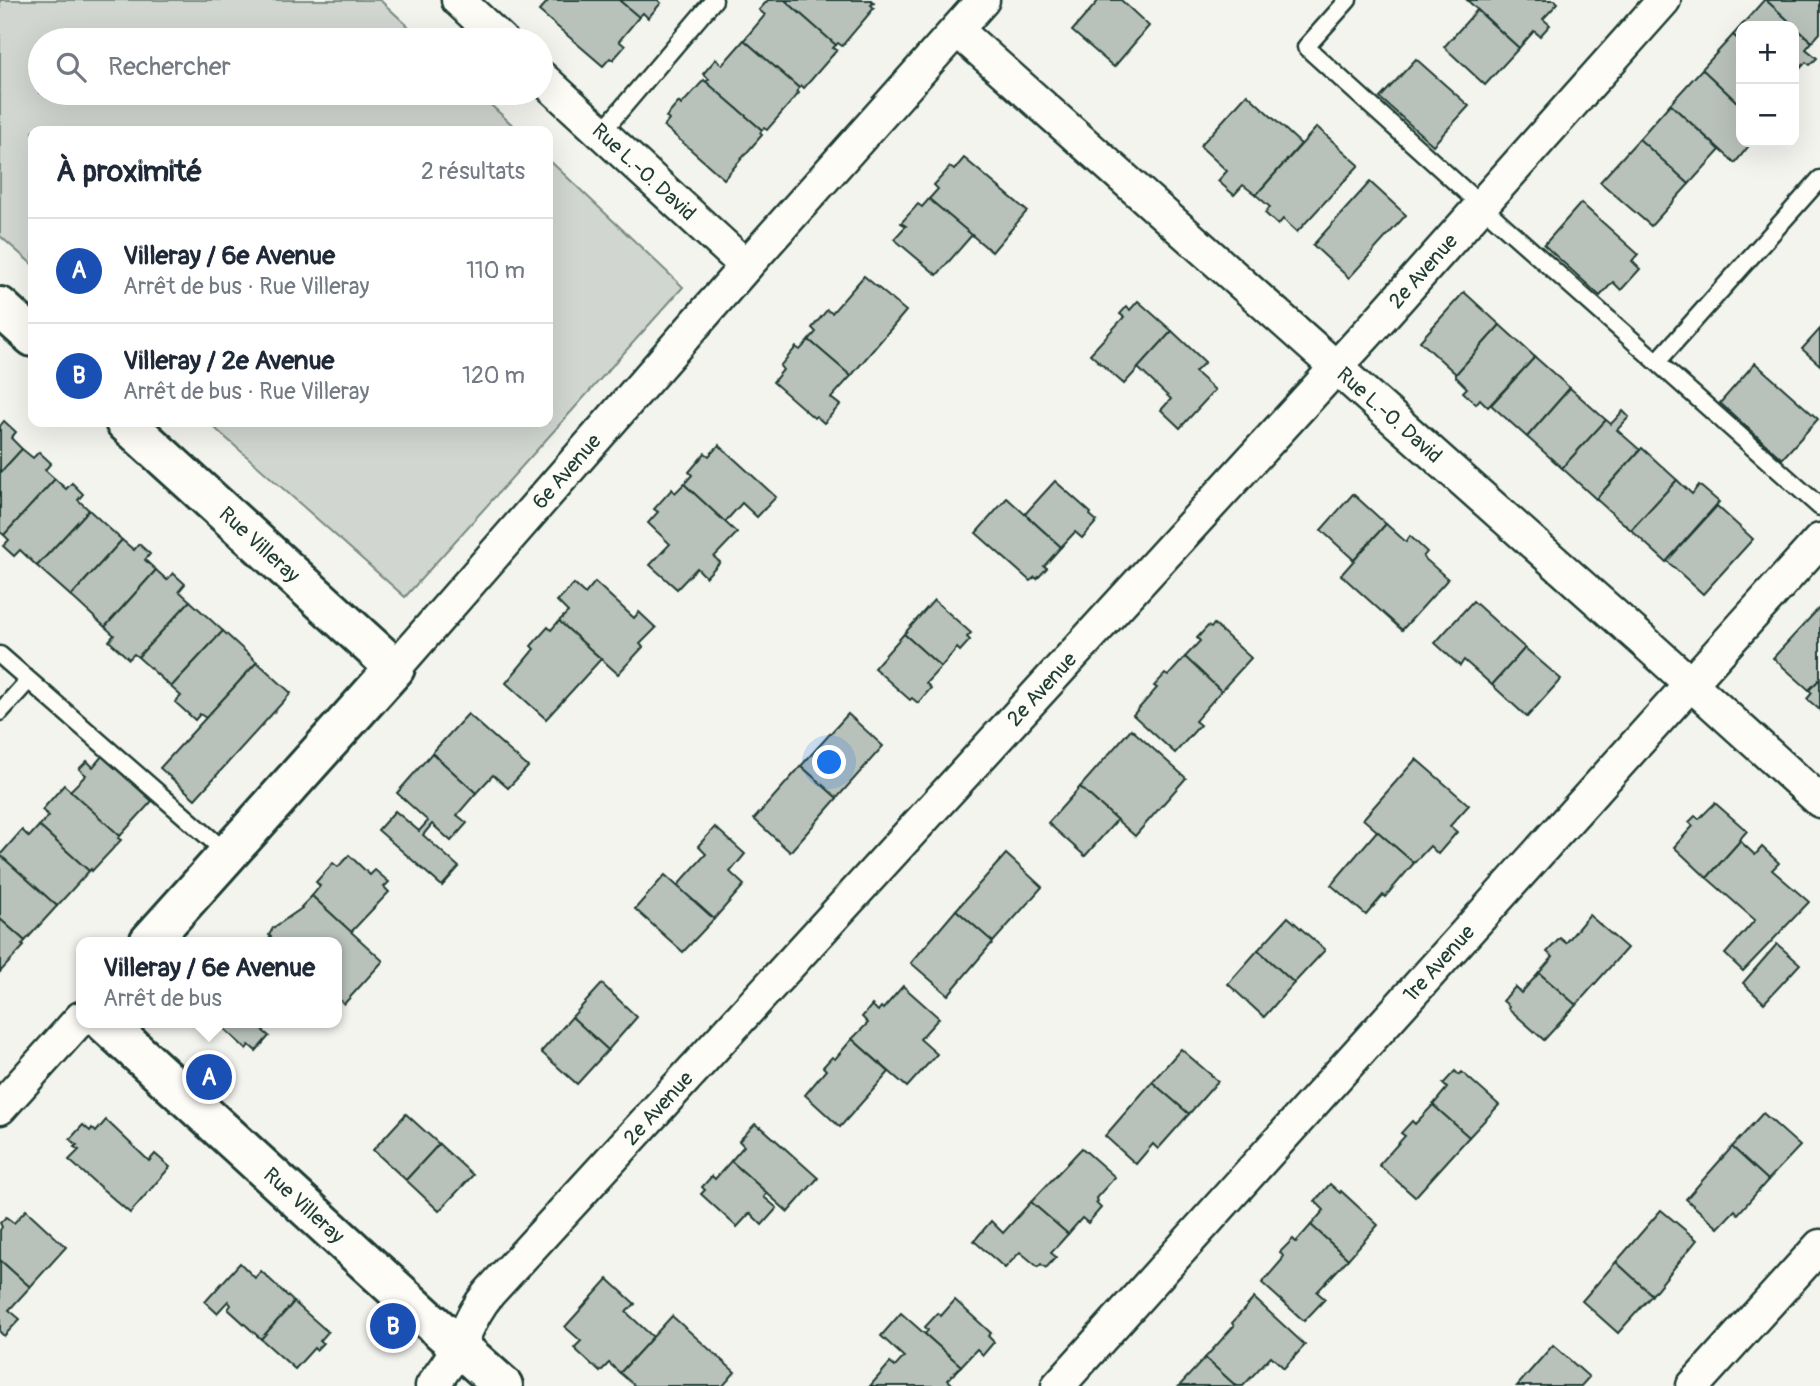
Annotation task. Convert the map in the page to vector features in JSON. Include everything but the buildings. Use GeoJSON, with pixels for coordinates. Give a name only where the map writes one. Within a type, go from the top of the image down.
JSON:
{"type":"FeatureCollection","features":[{"type":"Feature","properties":{"kind":"street","name":"6e Avenue"},"geometry":{"type":"LineString","coordinates":[[153,937],[395,668],[746,266],[983,0]]}},
{"type":"Feature","properties":{"kind":"street","name":"2e Avenue"},"geometry":{"type":"LineString","coordinates":[[432,1386],[459,1346],[477,1308],[489,1293],[1374,326],[1664,0]]}},
{"type":"Feature","properties":{"kind":"street"},"geometry":{"type":"LineString","coordinates":[[460,1],[488,28]]}},
{"type":"Feature","properties":{"kind":"street","name":"Rue L.-O. David"},"geometry":{"type":"LineString","coordinates":[[957,30],[1820,801]]}},
{"type":"Feature","properties":{"kind":"street","name":"Rue L.-O. David"},"geometry":{"type":"LineString","coordinates":[[553,88],[746,266]]}},
{"type":"Feature","properties":{"kind":"street"},"geometry":{"type":"LineString","coordinates":[[0,309],[28,333]]}},
{"type":"Feature","properties":{"kind":"street","name":"Rue Villeray"},"geometry":{"type":"LineString","coordinates":[[130,427],[395,668]]}},
{"type":"Feature","properties":{"kind":"street","name":"1re Avenue"},"geometry":{"type":"LineString","coordinates":[[1058,1386],[1820,540]]}},
{"type":"Feature","properties":{"kind":"street"},"geometry":{"type":"LineString","coordinates":[[0,1108],[76,1024]]}},
{"type":"Feature","properties":{"kind":"street","name":"Rue Villeray"},"geometry":{"type":"LineString","coordinates":[[110,1028],[503,1386]]}},
{"type":"Feature","properties":{"kind":"street"},"geometry":{"type":"LineString","coordinates":[[1693,1386],[1820,1246]]}},
{"type":"Feature","properties":{"kind":"lane"},"geometry":{"type":"LineString","coordinates":[[601,133],[714,0]]}},
{"type":"Feature","properties":{"kind":"lane"},"geometry":{"type":"LineString","coordinates":[[1348,0],[1306,47],[1820,507]]}},
{"type":"Feature","properties":{"kind":"lane"},"geometry":{"type":"LineString","coordinates":[[1657,362],[1820,179]]}},
{"type":"Feature","properties":{"kind":"lane"},"geometry":{"type":"LineString","coordinates":[[0,655],[228,854]]}},
{"type":"Feature","properties":{"kind":"lane"},"geometry":{"type":"LineString","coordinates":[[0,712],[28,681]]}},
{"type":"Feature","properties":{"kind":"shaded area"},"geometry":{"type":"Polygon","coordinates":[[[0,0],[380,0],[410,28],[28,28],[28,105],[491,105],[514,126],[28,126],[28,261],[0,236],[0,0]]]}},
{"type":"Feature","properties":{"kind":"shaded area"},"geometry":{"type":"Polygon","coordinates":[[[553,164],[683,287],[405,597],[214,427],[553,427],[553,164]]]}},
{"type":"Feature","properties":{"kind":"place","name":"Villeray / 6e Avenue"},"geometry":{"type":"Point","coordinates":[209,1077]}},
{"type":"Feature","properties":{"kind":"place","name":"Villeray / 2e Avenue"},"geometry":{"type":"Point","coordinates":[393,1326]}}]}
